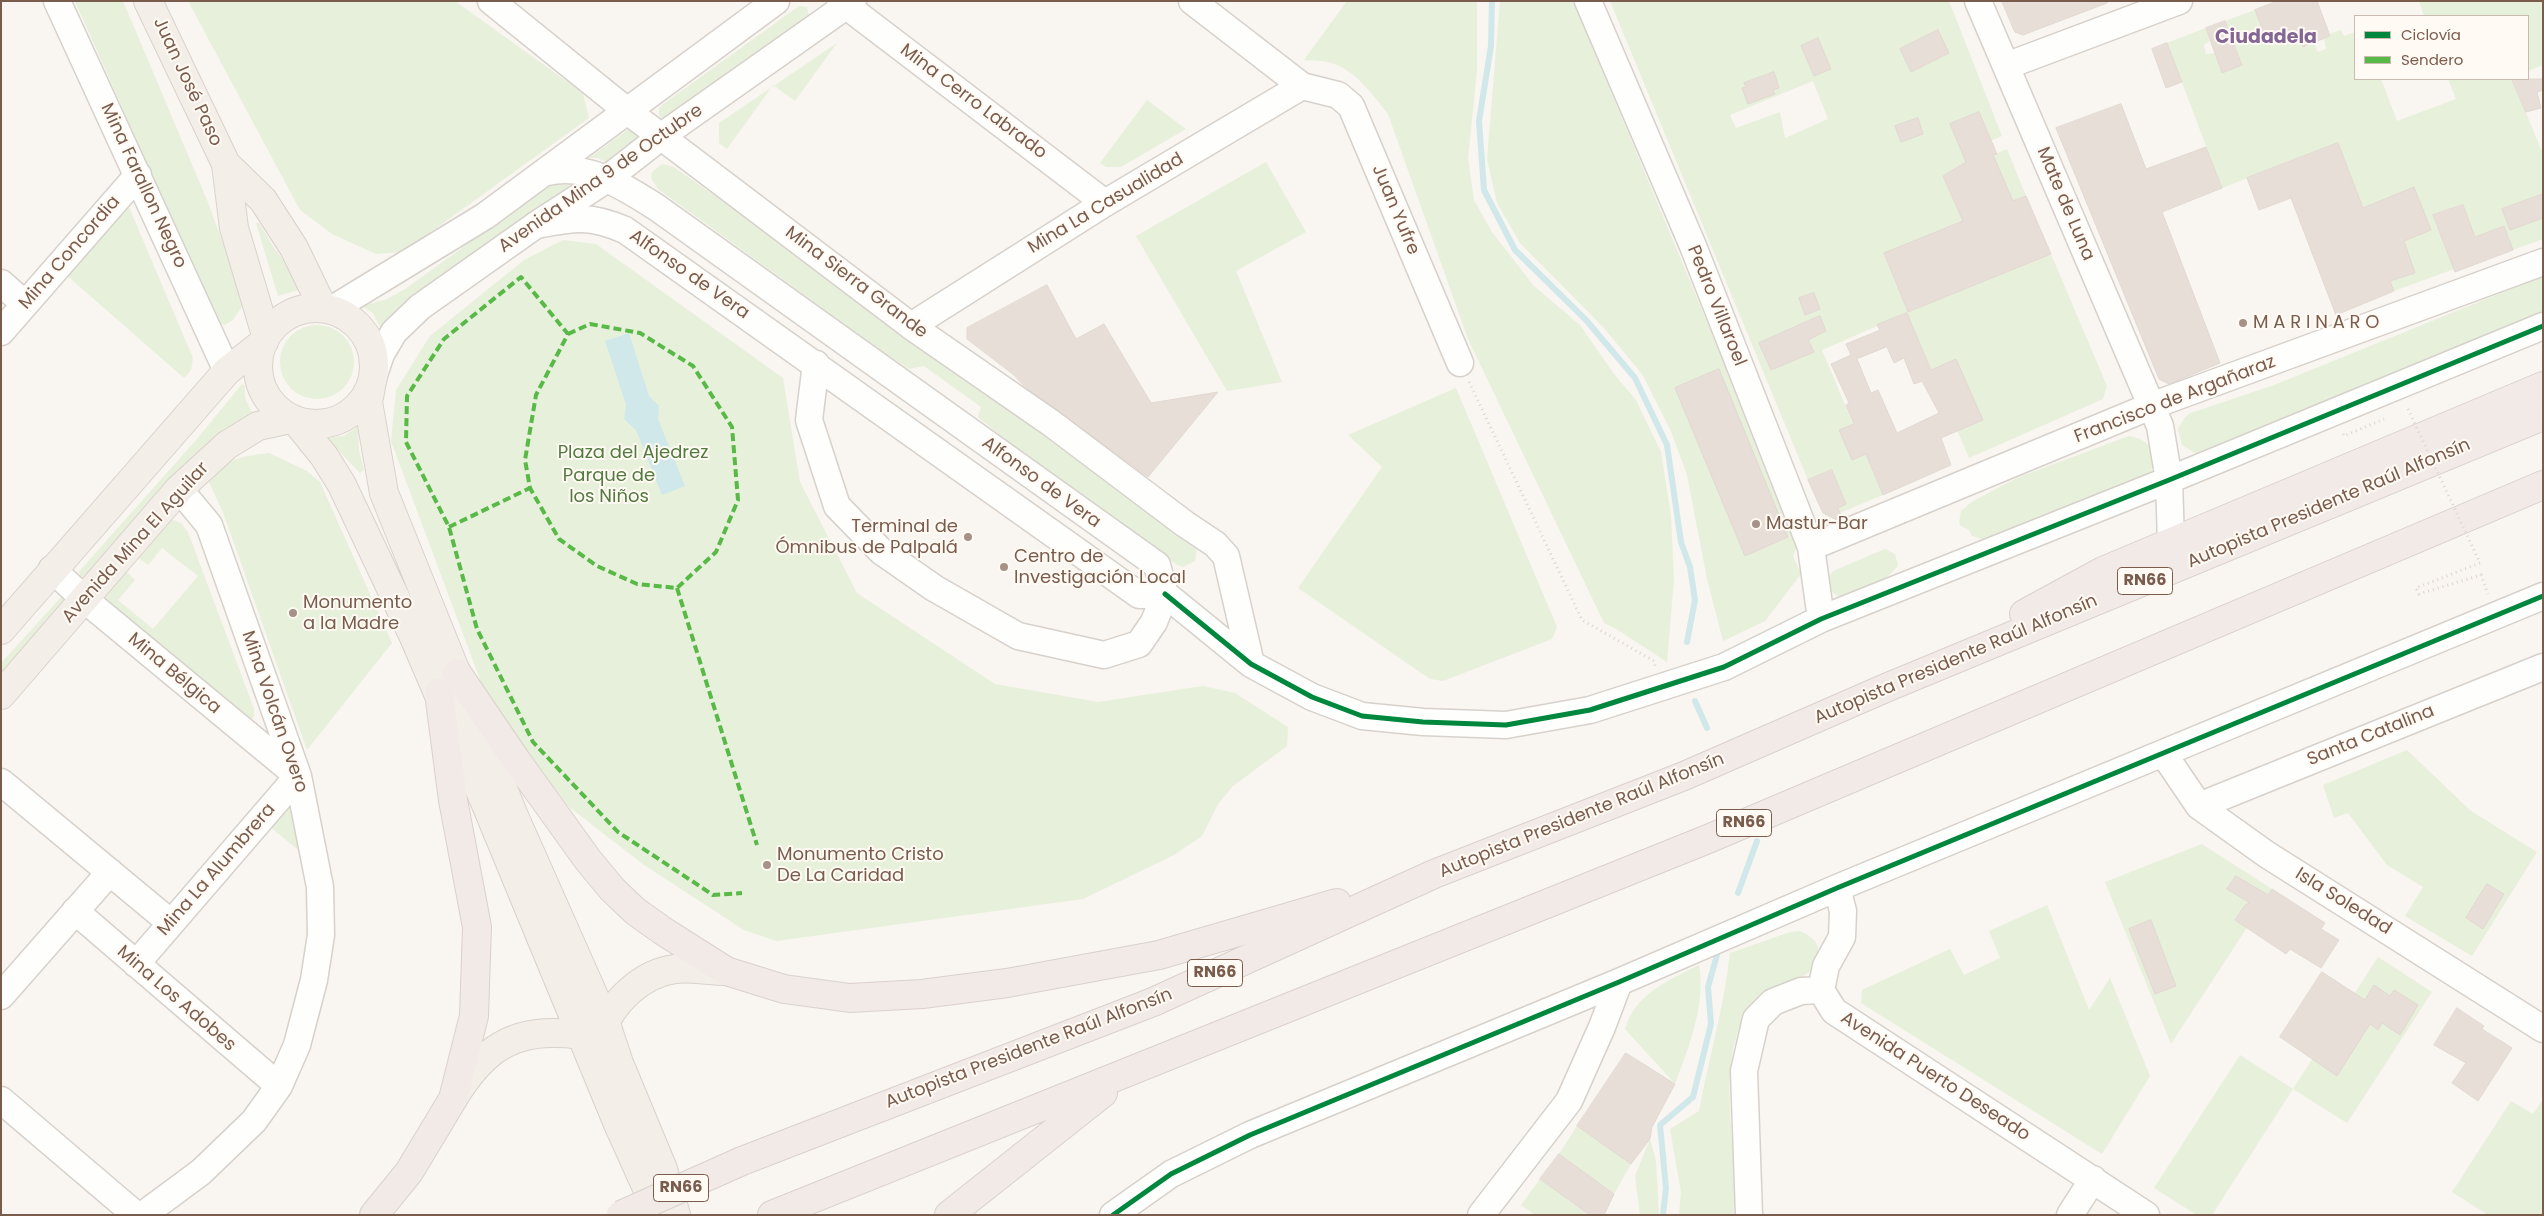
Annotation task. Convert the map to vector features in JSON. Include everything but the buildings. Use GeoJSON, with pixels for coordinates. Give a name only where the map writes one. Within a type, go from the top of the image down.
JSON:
{"type":"FeatureCollection","features":[{"type":"Feature","properties":{"kind":"highway"},"geometry":{"type":"LineString","coordinates":[[1888,687],[2104,571],[2543,386]]}},
{"type":"Feature","properties":{"kind":"highway","name":"Autopista Presidente Raúl Alfonsín"},"geometry":{"type":"LineString","coordinates":[[620,1215],[742,1161],[1152,1002],[1434,874],[1684,776],[1888,687],[2543,416]]}},
{"type":"Feature","properties":{"kind":"highway","name":"RN66"},"geometry":{"type":"LineString","coordinates":[[772,1215],[1708,839],[2543,485]]}},
{"type":"Feature","properties":{"kind":"highway"},"geometry":{"type":"LineString","coordinates":[[457,673],[516,760],[588,860],[612,889],[635,911],[726,971],[784,990],[850,998],[922,994],[988,985],[1159,955],[1434,874]]}},
{"type":"Feature","properties":{"kind":"highway"},"geometry":{"type":"LineString","coordinates":[[374,1215],[409,1172],[453,1099],[474,1016],[477,927],[453,800],[439,693]]}},
{"type":"Feature","properties":{"kind":"highway"},"geometry":{"type":"LineString","coordinates":[[949,1215],[1127,1074]]}},
{"type":"Feature","properties":{"kind":"main road","name":"Juan José Paso"},"geometry":{"type":"LineString","coordinates":[[148,1],[226,164],[234,228],[265,339]]}},
{"type":"Feature","properties":{"kind":"main road","name":"Juan José Paso"},"geometry":{"type":"LineString","coordinates":[[226,164],[263,200],[294,248],[327,309]]}},
{"type":"Feature","properties":{"kind":"main road"},"geometry":{"type":"LineString","coordinates":[[1,630],[52,569],[227,371],[265,339],[276,322],[304,310],[327,309],[347,317],[360,329],[370,344],[374,361],[368,402],[384,493],[514,816],[608,1068],[664,1169],[676,1215]]}},
{"type":"Feature","properties":{"kind":"main road"},"geometry":{"type":"LineString","coordinates":[[265,339],[259,367],[264,392],[274,406],[293,420],[324,456],[342,485],[594,1033]]}},
{"type":"Feature","properties":{"kind":"main road"},"geometry":{"type":"LineString","coordinates":[[293,420],[312,425],[326,423],[344,416],[360,404],[372,383]]}},
{"type":"Feature","properties":{"kind":"main road","name":"Avenida Mina El Aguilar"},"geometry":{"type":"LineString","coordinates":[[1,695],[180,488],[226,445],[258,426],[293,420]]}},
{"type":"Feature","properties":{"kind":"main road"},"geometry":{"type":"LineString","coordinates":[[453,1099],[478,1062],[499,1046],[525,1035],[594,1033],[627,994],[650,978],[675,969],[726,971]]}},
{"type":"Feature","properties":{"kind":"main road"},"geometry":{"type":"LineString","coordinates":[[608,1068],[618,1124],[659,1215]]}},
{"type":"Feature","properties":{"kind":"street","name":"Mina Farallon Negro"},"geometry":{"type":"LineString","coordinates":[[57,1],[227,371]]}},
{"type":"Feature","properties":{"kind":"street","name":"Mina Sierra Grande"},"geometry":{"type":"LineString","coordinates":[[491,1],[626,110],[663,135],[911,326],[1051,423],[1184,524],[1215,544],[1226,556],[1251,664]]}},
{"type":"Feature","properties":{"kind":"street","name":"Avenida Mina 9 de Octubre"},"geometry":{"type":"LineString","coordinates":[[327,309],[485,216],[776,1]]}},
{"type":"Feature","properties":{"kind":"street"},"geometry":{"type":"LineString","coordinates":[[1192,1],[1302,86]]}},
{"type":"Feature","properties":{"kind":"street","name":"Pedro Villaroel"},"geometry":{"type":"LineString","coordinates":[[1588,1],[1693,246],[1811,547],[1821,619]]}},
{"type":"Feature","properties":{"kind":"street","name":"Mate de Luna"},"geometry":{"type":"LineString","coordinates":[[1978,1],[2160,426],[2169,480],[2171,542]]}},
{"type":"Feature","properties":{"kind":"street"},"geometry":{"type":"LineString","coordinates":[[2006,66],[2179,1]]}},
{"type":"Feature","properties":{"kind":"street","name":"Avenida Mina 9 de Octubre"},"geometry":{"type":"LineString","coordinates":[[372,383],[381,354],[394,332],[420,307],[536,225],[607,178],[663,135],[847,3]]}},
{"type":"Feature","properties":{"kind":"street","name":"Mina Cerro Labrado"},"geometry":{"type":"LineString","coordinates":[[847,3],[1105,203]]}},
{"type":"Feature","properties":{"kind":"street","name":"Mina La Casualidad"},"geometry":{"type":"LineString","coordinates":[[911,326],[1105,203],[1302,86]]}},
{"type":"Feature","properties":{"kind":"street","name":"Juan Yufre"},"geometry":{"type":"LineString","coordinates":[[1302,86],[1338,95],[1351,106],[1460,363]]}},
{"type":"Feature","properties":{"kind":"street","name":"Alfonso de Vera"},"geometry":{"type":"LineString","coordinates":[[536,225],[587,219],[603,220],[625,230],[1139,595],[1165,594],[1157,565],[656,207],[607,178],[568,169],[547,172]]}},
{"type":"Feature","properties":{"kind":"street","name":"Mina Concordia"},"geometry":{"type":"LineString","coordinates":[[1,332],[138,175]]}},
{"type":"Feature","properties":{"kind":"street","name":"Francisco de Argañaraz"},"geometry":{"type":"LineString","coordinates":[[1811,547],[2151,406],[2543,262]]}},
{"type":"Feature","properties":{"kind":"street"},"geometry":{"type":"LineString","coordinates":[[1,283],[25,304]]}},
{"type":"Feature","properties":{"kind":"street"},"geometry":{"type":"LineString","coordinates":[[816,364],[809,420],[837,506],[881,551],[934,588],[1018,636],[1104,655],[1139,644],[1154,622],[1165,594],[1251,664],[1312,697],[1362,716],[1423,722],[1506,724],[1590,710],[1724,667],[1821,619],[2169,480],[2543,326]]}},
{"type":"Feature","properties":{"kind":"street","name":"Mina Volcán Overo"},"geometry":{"type":"LineString","coordinates":[[144,1215],[201,1172],[254,1121],[279,1086],[297,1045],[314,980],[321,935],[320,887],[298,776],[209,525],[180,488]]}},
{"type":"Feature","properties":{"kind":"street","name":"Mina Bélgica"},"geometry":{"type":"LineString","coordinates":[[52,569],[84,599],[298,776]]}},
{"type":"Feature","properties":{"kind":"street"},"geometry":{"type":"LineString","coordinates":[[1113,1215],[1171,1174],[1250,1135],[1619,982],[1768,916],[2543,596]]}},
{"type":"Feature","properties":{"kind":"street","name":"Santa Catalina"},"geometry":{"type":"LineString","coordinates":[[2199,806],[2543,667]]}},
{"type":"Feature","properties":{"kind":"street","name":"Isla Soledad"},"geometry":{"type":"LineString","coordinates":[[2163,753],[2199,806],[2266,854],[2543,1029]]}},
{"type":"Feature","properties":{"kind":"street","name":"Mina La Alumbrera"},"geometry":{"type":"LineString","coordinates":[[136,964],[298,776]]}},
{"type":"Feature","properties":{"kind":"street"},"geometry":{"type":"LineString","coordinates":[[1,782],[171,923]]}},
{"type":"Feature","properties":{"kind":"street"},"geometry":{"type":"LineString","coordinates":[[1,996],[110,872]]}},
{"type":"Feature","properties":{"kind":"street"},"geometry":{"type":"LineString","coordinates":[[1748,1215],[1744,1071],[1756,1019],[1773,1002],[1801,991],[1821,990],[1826,966],[1842,936],[1843,911],[1837,888]]}},
{"type":"Feature","properties":{"kind":"street","name":"Mina Los Adobes"},"geometry":{"type":"LineString","coordinates":[[75,911],[279,1086]]}},
{"type":"Feature","properties":{"kind":"street"},"geometry":{"type":"LineString","coordinates":[[1481,1215],[1570,1101],[1619,982]]}},
{"type":"Feature","properties":{"kind":"street","name":"Avenida Puerto Deseado"},"geometry":{"type":"LineString","coordinates":[[1821,990],[1834,1012],[2146,1215]]}},
{"type":"Feature","properties":{"kind":"street"},"geometry":{"type":"LineString","coordinates":[[6,1114],[136,1215]]}},
{"type":"Feature","properties":{"kind":"street"},"geometry":{"type":"LineString","coordinates":[[2070,1215],[2093,1179]]}},
{"type":"Feature","properties":{"kind":"path"},"geometry":{"type":"LineString","coordinates":[[1460,363],[1582,620],[1654,661],[1661,688]]}},
{"type":"Feature","properties":{"kind":"path"},"geometry":{"type":"LineString","coordinates":[[2408,409],[2480,563],[2416,588],[2419,594],[2481,575]]}},
{"type":"Feature","properties":{"kind":"green space"},"geometry":{"type":"Polygon","coordinates":[[[75,1],[123,1],[207,200],[239,287],[243,305],[233,320],[225,325],[217,322],[75,1]]]}},
{"type":"Feature","properties":{"kind":"green space"},"geometry":{"type":"Polygon","coordinates":[[[188,1],[455,1],[583,93],[589,118],[403,252],[376,254],[332,234],[300,210],[188,1]]]}},
{"type":"Feature","properties":{"kind":"green space"},"geometry":{"type":"Polygon","coordinates":[[[1347,1],[1477,1],[1477,71],[1468,158],[1474,200],[1492,232],[1534,286],[1580,325],[1614,374],[1636,400],[1661,452],[1671,516],[1674,580],[1667,662],[1604,623],[1468,339],[1388,114],[1363,84],[1347,71],[1328,62],[1304,60],[1347,1]]]}},
{"type":"Feature","properties":{"kind":"green space"},"geometry":{"type":"Polygon","coordinates":[[[1500,1],[1573,1],[1799,542],[1793,556],[1801,574],[1765,621],[1723,641],[1707,579],[1687,475],[1671,431],[1642,374],[1604,328],[1520,243],[1497,203],[1487,159],[1500,1]]]}},
{"type":"Feature","properties":{"kind":"green space"},"geometry":{"type":"Polygon","coordinates":[[[1610,1],[1949,1],[2002,136],[1964,152],[1967,162],[1943,176],[1958,209],[1993,155],[2007,149],[2026,196],[1884,254],[1908,312],[2051,254],[2107,386],[2103,399],[1969,458],[1907,313],[1822,350],[1883,495],[1840,513],[1838,507],[1846,503],[1832,470],[1808,480],[1610,1]],[[1813,81],[1730,115],[1736,128],[1780,112],[1785,138],[1828,119],[1813,81]]]}},
{"type":"Feature","properties":{"kind":"green space"},"geometry":{"type":"Polygon","coordinates":[[[2419,1],[2543,1],[2543,65],[2529,71],[2529,15],[2424,15],[2419,1]]]}},
{"type":"Feature","properties":{"kind":"green space"},"geometry":{"type":"Polygon","coordinates":[[[799,6],[807,7],[809,15],[807,18],[666,119],[659,116],[659,108],[662,105],[799,6]]]}},
{"type":"Feature","properties":{"kind":"green space"},"geometry":{"type":"Polygon","coordinates":[[[2255,10],[2268,43],[2297,31],[2303,47],[2314,44],[2318,52],[2326,49],[2324,39],[2330,36],[2330,34],[2341,30],[2344,36],[2354,32],[2354,80],[2381,80],[2397,121],[2456,99],[2448,80],[2512,80],[2543,154],[2543,239],[2513,250],[2504,226],[2475,237],[2462,205],[2433,215],[2454,269],[2394,291],[2338,143],[2222,188],[2167,43],[2206,28],[2210,41],[2204,45],[2206,54],[2215,53],[2222,73],[2242,64],[2225,21],[2255,10]]]}},
{"type":"Feature","properties":{"kind":"green space"},"geometry":{"type":"Polygon","coordinates":[[[837,43],[795,101],[774,86],[837,43]]]}},
{"type":"Feature","properties":{"kind":"green space"},"geometry":{"type":"Polygon","coordinates":[[[771,88],[727,149],[719,143],[719,123],[771,88]]]}},
{"type":"Feature","properties":{"kind":"green space"},"geometry":{"type":"Polygon","coordinates":[[[1147,100],[1186,129],[1121,167],[1106,167],[1100,163],[1147,100]]]}},
{"type":"Feature","properties":{"kind":"green space"},"geometry":{"type":"Polygon","coordinates":[[[629,129],[633,129],[639,134],[639,138],[608,163],[598,158],[589,158],[629,129]]]}},
{"type":"Feature","properties":{"kind":"green space"},"geometry":{"type":"Polygon","coordinates":[[[1266,162],[1306,232],[1236,271],[1282,382],[1227,391],[1136,236],[1266,162]]]}},
{"type":"Feature","properties":{"kind":"green space"},"geometry":{"type":"Polygon","coordinates":[[[662,164],[674,167],[798,254],[1193,542],[1197,548],[1195,561],[1183,567],[1177,565],[1023,454],[978,417],[981,407],[924,366],[909,369],[883,352],[658,189],[651,178],[652,172],[662,164]]]}},
{"type":"Feature","properties":{"kind":"green space"},"geometry":{"type":"Polygon","coordinates":[[[552,183],[575,186],[381,329],[373,313],[362,306],[387,299],[405,289],[552,183]]]}},
{"type":"Feature","properties":{"kind":"green space"},"geometry":{"type":"Polygon","coordinates":[[[126,200],[193,358],[191,370],[184,378],[64,273],[126,200]]]}},
{"type":"Feature","properties":{"kind":"green space"},"geometry":{"type":"Polygon","coordinates":[[[256,223],[259,223],[275,249],[305,288],[278,296],[256,223]]]}},
{"type":"Feature","properties":{"kind":"green space","name":"Parque de los Niños"},"geometry":{"type":"Polygon","coordinates":[[[563,240],[596,244],[783,378],[800,482],[857,593],[995,684],[1098,702],[1203,686],[1235,693],[1288,727],[1287,746],[1233,786],[1218,804],[1202,836],[1174,855],[1083,899],[776,941],[744,930],[644,865],[568,806],[488,701],[391,441],[396,390],[430,336],[524,260],[563,240]]]}},
{"type":"Feature","properties":{"kind":"green space"},"geometry":{"type":"Polygon","coordinates":[[[2543,276],[2543,312],[2206,454],[2197,454],[2182,445],[2178,429],[2185,417],[2191,413],[2274,385],[2543,276]]]}},
{"type":"Feature","properties":{"kind":"green space"},"geometry":{"type":"Polygon","coordinates":[[[317,325],[331,328],[343,336],[351,348],[354,362],[351,376],[343,388],[331,396],[317,399],[303,396],[291,388],[283,376],[280,362],[283,348],[291,336],[303,328],[317,325]]]}},
{"type":"Feature","properties":{"kind":"green space"},"geometry":{"type":"Polygon","coordinates":[[[242,384],[245,386],[247,403],[256,417],[224,429],[88,580],[81,579],[79,572],[82,568],[197,439],[242,384]]]}},
{"type":"Feature","properties":{"kind":"green space"},"geometry":{"type":"Polygon","coordinates":[[[1456,388],[1557,627],[1552,639],[1443,681],[1430,679],[1298,588],[1382,467],[1348,435],[1456,388]]]}},
{"type":"Feature","properties":{"kind":"green space"},"geometry":{"type":"Polygon","coordinates":[[[358,426],[359,451],[364,470],[360,473],[328,440],[331,437],[344,436],[358,426]]]}},
{"type":"Feature","properties":{"kind":"green space"},"geometry":{"type":"Polygon","coordinates":[[[2129,436],[2143,441],[2151,450],[2154,462],[2149,476],[1988,541],[1972,536],[1969,530],[1959,523],[1961,511],[1973,501],[2019,477],[2129,436]]]}},
{"type":"Feature","properties":{"kind":"green space"},"geometry":{"type":"Polygon","coordinates":[[[269,453],[307,471],[320,482],[392,643],[307,750],[224,515],[209,482],[222,467],[235,460],[242,457],[269,453]]]}},
{"type":"Feature","properties":{"kind":"green space"},"geometry":{"type":"Polygon","coordinates":[[[169,518],[181,523],[188,532],[254,709],[254,716],[251,721],[103,598],[104,593],[125,570],[135,580],[118,600],[153,629],[198,576],[162,548],[148,565],[137,557],[169,518]]]}},
{"type":"Feature","properties":{"kind":"green space"},"geometry":{"type":"Polygon","coordinates":[[[1885,549],[1895,554],[1898,565],[1887,576],[1864,589],[1840,597],[1830,591],[1827,580],[1833,571],[1885,549]]]}},
{"type":"Feature","properties":{"kind":"green space"},"geometry":{"type":"Polygon","coordinates":[[[62,596],[69,599],[1,684],[1,663],[62,596]]]}},
{"type":"Feature","properties":{"kind":"green space"},"geometry":{"type":"Polygon","coordinates":[[[2407,750],[2471,811],[2537,852],[2472,956],[2405,916],[2423,887],[2387,865],[2348,813],[2334,818],[2323,785],[2407,750]]]}},
{"type":"Feature","properties":{"kind":"green space"},"geometry":{"type":"Polygon","coordinates":[[[297,787],[311,860],[265,823],[297,787]]]}},
{"type":"Feature","properties":{"kind":"green space"},"geometry":{"type":"Polygon","coordinates":[[[2202,844],[2272,889],[2171,1044],[2105,882],[2202,844]]]}},
{"type":"Feature","properties":{"kind":"green space"},"geometry":{"type":"Polygon","coordinates":[[[2047,905],[2089,1010],[2110,978],[2150,1076],[2102,1154],[1861,1003],[1862,990],[1950,949],[1964,975],[2000,958],[1989,931],[2047,905]]]}},
{"type":"Feature","properties":{"kind":"green space"},"geometry":{"type":"Polygon","coordinates":[[[1800,931],[1816,942],[1818,958],[1815,966],[1809,972],[1772,989],[1759,998],[1749,1009],[1734,1045],[1731,1065],[1730,1106],[1734,1171],[1734,1215],[1679,1215],[1681,1192],[1670,1129],[1699,1111],[1720,1013],[1730,953],[1790,932],[1800,931]]]}},
{"type":"Feature","properties":{"kind":"green space"},"geometry":{"type":"Polygon","coordinates":[[[2378,957],[2432,992],[2347,1123],[2293,1089],[2378,957]]]}},
{"type":"Feature","properties":{"kind":"green space"},"geometry":{"type":"Polygon","coordinates":[[[1699,965],[1700,995],[1695,1025],[1675,1084],[1625,1029],[1630,1017],[1645,997],[1676,976],[1699,965]]]}},
{"type":"Feature","properties":{"kind":"green space"},"geometry":{"type":"Polygon","coordinates":[[[2240,1055],[2293,1089],[2212,1215],[2197,1215],[2154,1188],[2240,1055]]]}},
{"type":"Feature","properties":{"kind":"green space"},"geometry":{"type":"Polygon","coordinates":[[[2543,1099],[2543,1215],[2488,1215],[2452,1192],[2511,1101],[2533,1114],[2543,1099]]]}},
{"type":"Feature","properties":{"kind":"green space"},"geometry":{"type":"Polygon","coordinates":[[[1577,1126],[1631,1164],[1614,1194],[1559,1154],[1577,1126]]]}},
{"type":"Feature","properties":{"kind":"green space"},"geometry":{"type":"Polygon","coordinates":[[[1650,1139],[1656,1161],[1659,1215],[1640,1215],[1635,1176],[1650,1139]]]}},
{"type":"Feature","properties":{"kind":"green space"},"geometry":{"type":"Polygon","coordinates":[[[1540,1179],[1590,1215],[1535,1215],[1521,1205],[1540,1179]]]}},
{"type":"Feature","properties":{"kind":"water"},"geometry":{"type":"Polygon","coordinates":[[[629,333],[649,396],[659,406],[658,419],[685,486],[662,495],[636,430],[624,419],[626,405],[605,341],[629,333]]]}},
{"type":"Feature","properties":{"kind":"waterway"},"geometry":{"type":"LineString","coordinates":[[1492,1],[1491,46],[1479,121],[1484,190],[1515,250],[1586,320],[1635,378],[1667,445],[1681,542],[1690,567],[1695,600],[1687,642]]}},
{"type":"Feature","properties":{"kind":"waterway"},"geometry":{"type":"LineString","coordinates":[[1695,701],[1707,728]]}},
{"type":"Feature","properties":{"kind":"waterway"},"geometry":{"type":"LineString","coordinates":[[1738,893],[1757,841]]}},
{"type":"Feature","properties":{"kind":"waterway"},"geometry":{"type":"LineString","coordinates":[[1663,1215],[1666,1188],[1660,1125],[1693,1097],[1711,1024],[1708,987],[1717,955]]}},
{"type":"Feature","properties":{"kind":"marked path"},"geometry":{"type":"LineString","coordinates":[[568,334],[590,324],[640,333],[693,366],[732,427],[738,500],[716,552],[677,588],[637,584],[597,566],[559,539],[530,488],[525,460],[536,395],[568,334],[521,277],[444,339],[407,396],[406,442],[449,527],[477,629],[533,742],[618,832],[713,895],[742,893]]}},
{"type":"Feature","properties":{"kind":"marked path"},"geometry":{"type":"LineString","coordinates":[[449,527],[530,488]]}},
{"type":"Feature","properties":{"kind":"marked path"},"geometry":{"type":"LineString","coordinates":[[677,588],[757,845]]}},
{"type":"Feature","properties":{"kind":"cycle path"},"geometry":{"type":"LineString","coordinates":[[1165,594],[1251,664],[1312,697],[1362,716],[1423,722],[1506,725],[1590,710],[1724,667],[1821,619],[2169,480],[2543,326]]}},
{"type":"Feature","properties":{"kind":"cycle path"},"geometry":{"type":"LineString","coordinates":[[1113,1215],[1171,1174],[1250,1135],[1619,982],[1837,888],[2543,596]]}},
{"type":"Feature","properties":{"kind":"place","name":"M A R I N A R O"},"geometry":{"type":"Point","coordinates":[2243,323]}},
{"type":"Feature","properties":{"kind":"place","name":"Mastur-Bar"},"geometry":{"type":"Point","coordinates":[1756,524]}},
{"type":"Feature","properties":{"kind":"place","name":"Terminal de Ómnibus de Palpalá"},"geometry":{"type":"Point","coordinates":[968,537]}},
{"type":"Feature","properties":{"kind":"place","name":"Centro de Investigación Local"},"geometry":{"type":"Point","coordinates":[1004,567]}},
{"type":"Feature","properties":{"kind":"place","name":"Monumento a la Madre"},"geometry":{"type":"Point","coordinates":[293,613]}},
{"type":"Feature","properties":{"kind":"place","name":"Monumento Cristo De La Caridad"},"geometry":{"type":"Point","coordinates":[767,865]}},
{"type":"Feature","properties":{"kind":"district","name":"Ciudadela"},"geometry":{"type":"Point","coordinates":[2266,38]}},
{"type":"Feature","properties":{"kind":"park label","name":"Plaza del Ajedrez"},"geometry":{"type":"Point","coordinates":[633,453]}}]}
